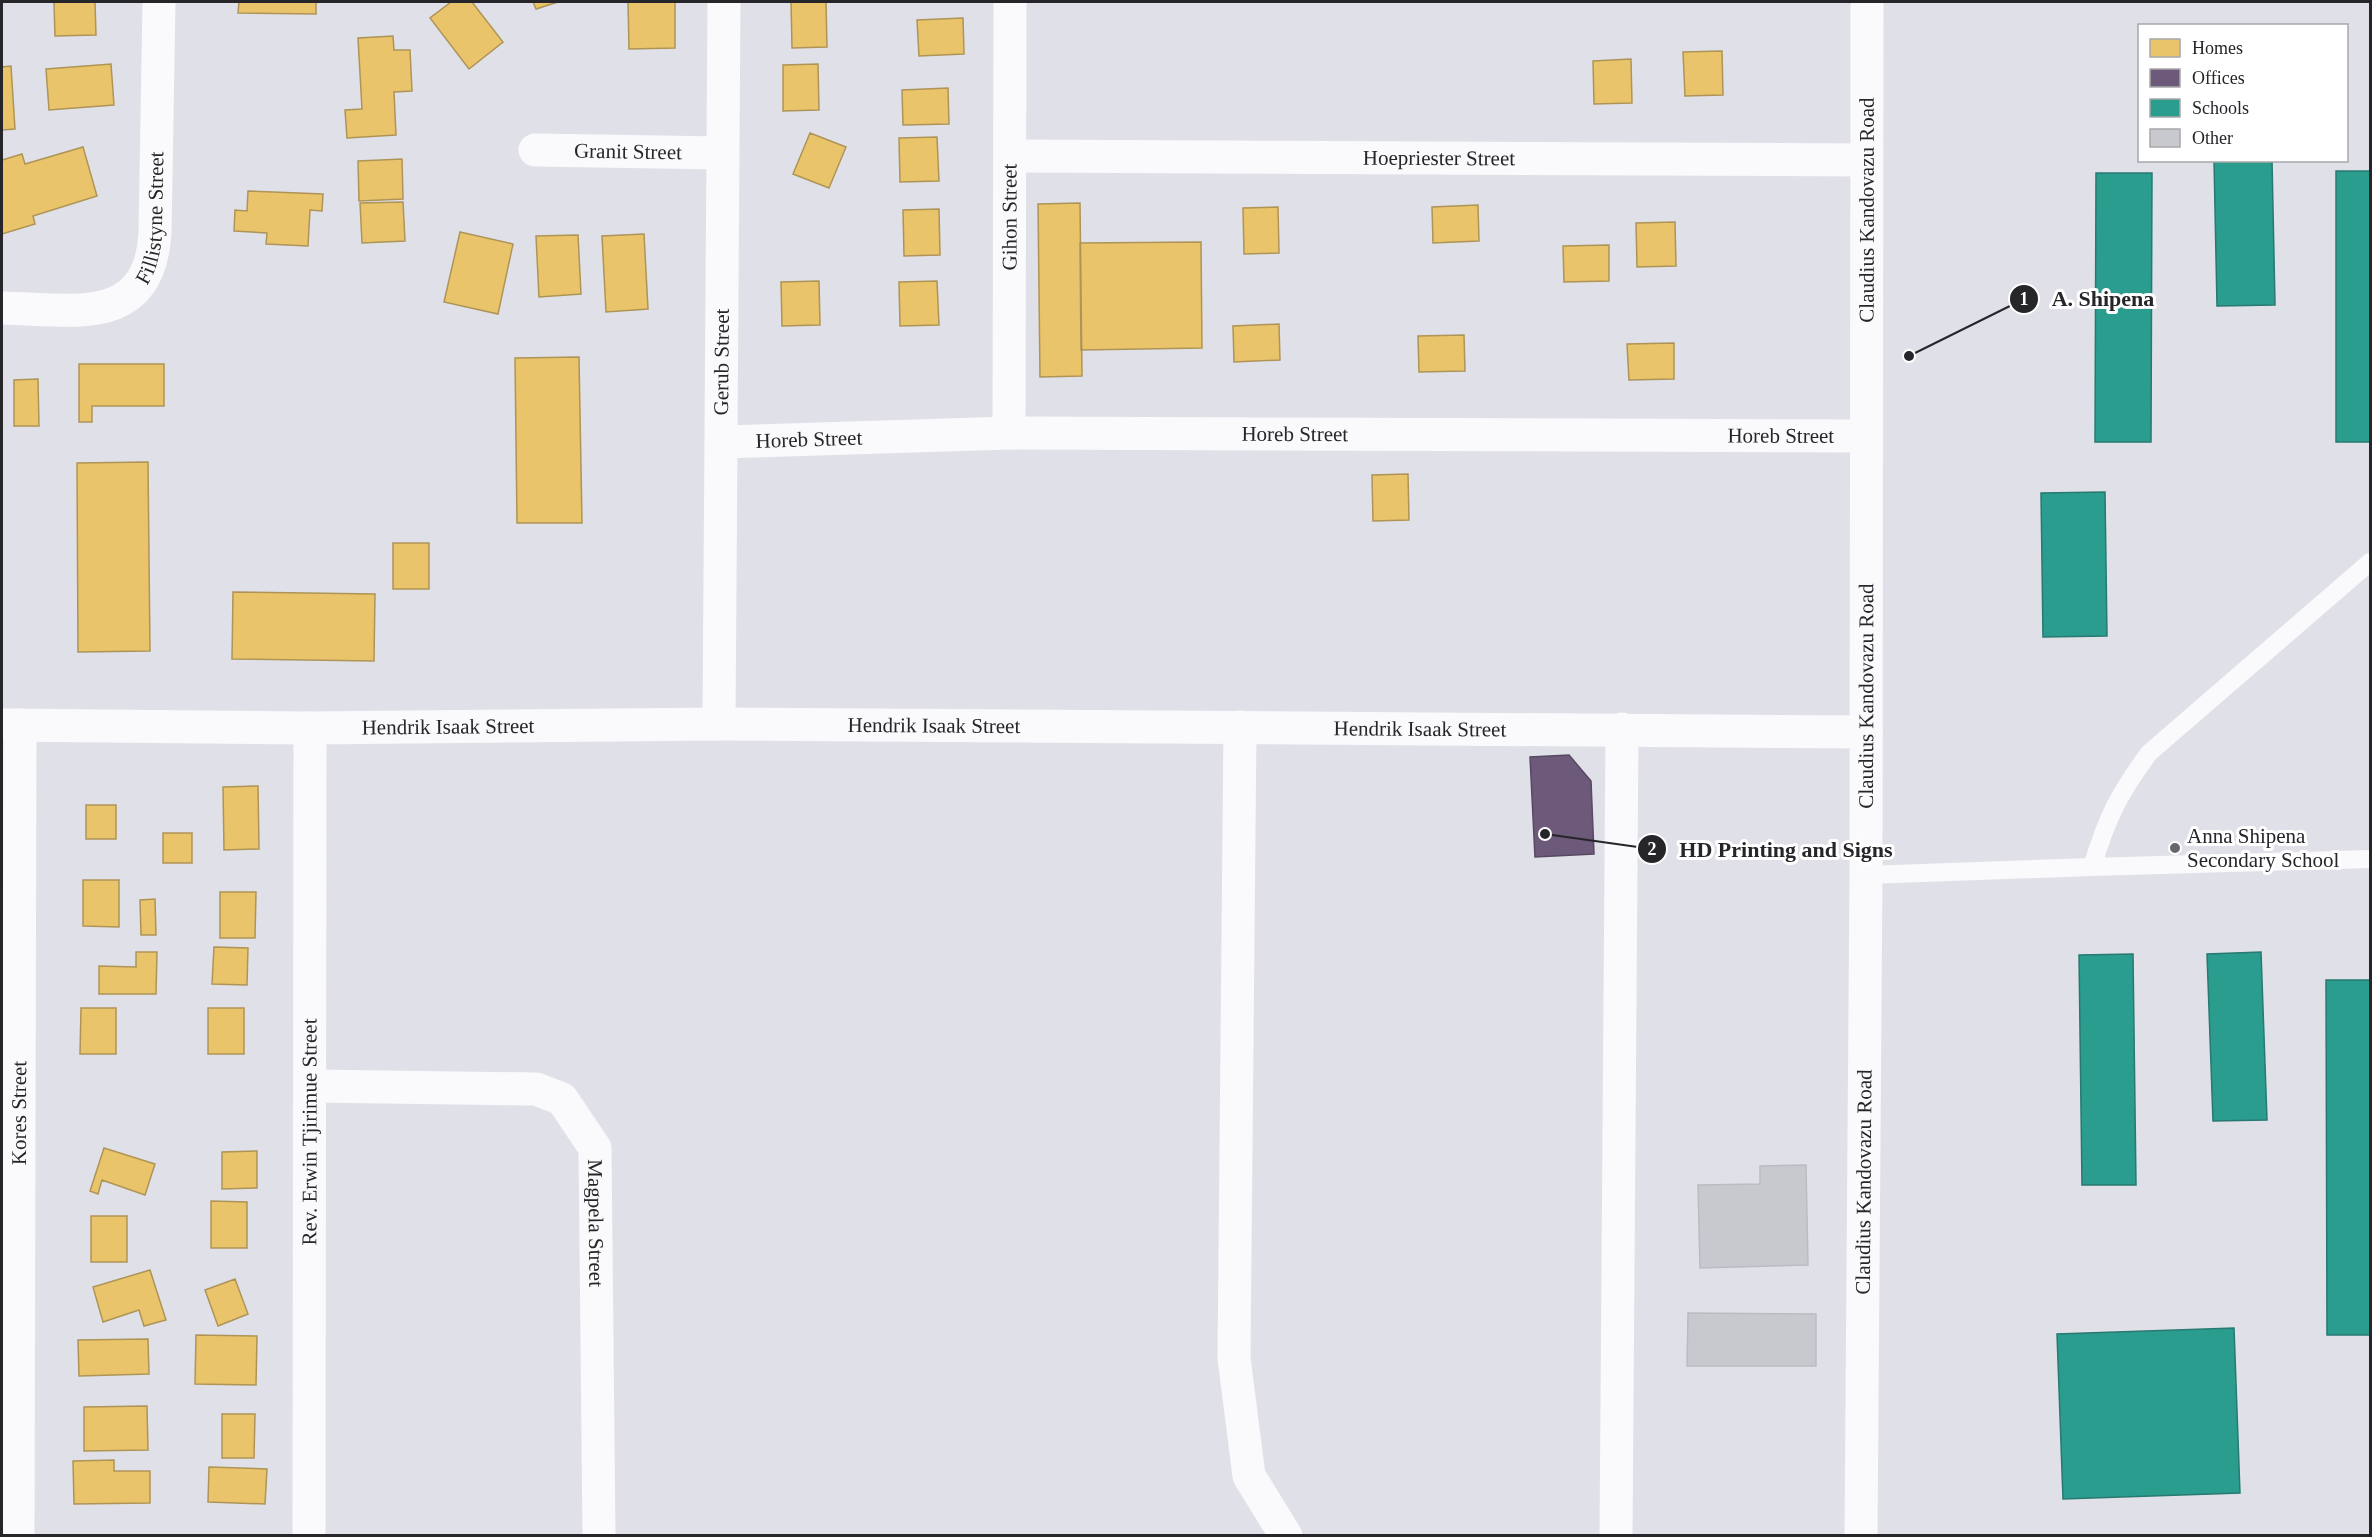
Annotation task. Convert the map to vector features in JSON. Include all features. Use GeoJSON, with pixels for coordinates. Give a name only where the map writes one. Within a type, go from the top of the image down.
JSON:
{"type":"FeatureCollection","features":[{"type":"Feature","properties":{"kind":"street","name":"Fillistyne Street"},"geometry":{"type":"LineString","coordinates":[[2,308],[97,309],[124,299],[143,283],[153,259],[155,233],[159,2]]}},
{"type":"Feature","properties":{"kind":"street","name":"Gerub Street"},"geometry":{"type":"LineString","coordinates":[[719,724],[724,2]]}},
{"type":"Feature","properties":{"kind":"street","name":"Gihon Street"},"geometry":{"type":"LineString","coordinates":[[1009,433],[1010,2]]}},
{"type":"Feature","properties":{"kind":"street","name":"Claudius Kandovazu Road"},"geometry":{"type":"LineString","coordinates":[[1861,1536],[1866,875],[1867,2]]}},
{"type":"Feature","properties":{"kind":"street","name":"Granit Street"},"geometry":{"type":"LineString","coordinates":[[535,150],[722,153]]}},
{"type":"Feature","properties":{"kind":"street","name":"Hoepriester Street"},"geometry":{"type":"LineString","coordinates":[[1011,156],[1866,160]]}},
{"type":"Feature","properties":{"kind":"street","name":"Horeb Street"},"geometry":{"type":"LineString","coordinates":[[722,442],[1009,433],[1866,436]]}},
{"type":"Feature","properties":{"kind":"street","name":"Hendrik Isaak Street"},"geometry":{"type":"LineString","coordinates":[[11,725],[310,728],[719,724],[1866,732]]}},
{"type":"Feature","properties":{"kind":"street","name":"Kores Street"},"geometry":{"type":"LineString","coordinates":[[11,725],[10,1015],[18,1536]]}},
{"type":"Feature","properties":{"kind":"street"},"geometry":{"type":"LineString","coordinates":[[1240,727],[1234,1359],[1249,1476],[1286,1536]]}},
{"type":"Feature","properties":{"kind":"street","name":"Rev. Erwin Tjirimue Street"},"geometry":{"type":"LineString","coordinates":[[309,1536],[312,1086],[310,728]]}},
{"type":"Feature","properties":{"kind":"street"},"geometry":{"type":"LineString","coordinates":[[1616,1536],[1622,729]]}},
{"type":"Feature","properties":{"kind":"street","name":"Magpela Street"},"geometry":{"type":"LineString","coordinates":[[312,1086],[536,1089],[562,1099],[595,1148],[600,1536]]}},
{"type":"Feature","properties":{"kind":"lane"},"geometry":{"type":"LineString","coordinates":[[2092,867],[2106,819],[2125,785],[2149,753],[2370,562]]}},
{"type":"Feature","properties":{"kind":"lane"},"geometry":{"type":"LineString","coordinates":[[1866,875],[2370,859]]}},
{"type":"Feature","properties":{"kind":"building: Homes"},"geometry":{"type":"Polygon","coordinates":[[[54,2],[95,2],[96,35],[55,36],[54,2]]]}},
{"type":"Feature","properties":{"kind":"building: Homes"},"geometry":{"type":"Polygon","coordinates":[[[239,2],[316,2],[316,14],[238,13],[239,2]]]}},
{"type":"Feature","properties":{"kind":"building: Homes"},"geometry":{"type":"Polygon","coordinates":[[[451,2],[472,2],[503,42],[469,69],[430,18],[451,2]]]}},
{"type":"Feature","properties":{"kind":"building: Homes"},"geometry":{"type":"Polygon","coordinates":[[[533,2],[558,2],[536,9],[533,2]]]}},
{"type":"Feature","properties":{"kind":"building: Homes"},"geometry":{"type":"Polygon","coordinates":[[[628,2],[675,2],[675,48],[629,49],[628,2]]]}},
{"type":"Feature","properties":{"kind":"building: Homes"},"geometry":{"type":"Polygon","coordinates":[[[791,2],[826,2],[827,47],[792,48],[791,2]]]}},
{"type":"Feature","properties":{"kind":"building: Homes"},"geometry":{"type":"Polygon","coordinates":[[[963,18],[964,54],[919,56],[917,20],[963,18]]]}},
{"type":"Feature","properties":{"kind":"building: Homes"},"geometry":{"type":"Polygon","coordinates":[[[393,36],[394,50],[410,50],[412,91],[394,92],[396,135],[347,138],[345,110],[362,109],[358,38],[393,36]]]}},
{"type":"Feature","properties":{"kind":"building: Homes"},"geometry":{"type":"Polygon","coordinates":[[[1722,51],[1723,95],[1685,96],[1683,52],[1722,51]]]}},
{"type":"Feature","properties":{"kind":"building: Homes"},"geometry":{"type":"Polygon","coordinates":[[[1631,59],[1632,103],[1594,104],[1593,61],[1631,59]]]}},
{"type":"Feature","properties":{"kind":"building: Homes"},"geometry":{"type":"Polygon","coordinates":[[[111,64],[114,105],[49,110],[46,69],[111,64]]]}},
{"type":"Feature","properties":{"kind":"building: Homes"},"geometry":{"type":"Polygon","coordinates":[[[818,64],[819,110],[783,111],[783,65],[818,64]]]}},
{"type":"Feature","properties":{"kind":"building: Homes"},"geometry":{"type":"Polygon","coordinates":[[[11,66],[15,129],[2,130],[2,67],[11,66]]]}},
{"type":"Feature","properties":{"kind":"building: Homes"},"geometry":{"type":"Polygon","coordinates":[[[948,88],[949,124],[903,125],[902,90],[948,88]]]}},
{"type":"Feature","properties":{"kind":"building: Homes"},"geometry":{"type":"Polygon","coordinates":[[[810,133],[846,147],[829,188],[793,174],[810,133]]]}},
{"type":"Feature","properties":{"kind":"building: Homes"},"geometry":{"type":"Polygon","coordinates":[[[937,137],[939,181],[900,182],[899,138],[937,137]]]}},
{"type":"Feature","properties":{"kind":"building: Homes"},"geometry":{"type":"Polygon","coordinates":[[[83,147],[97,196],[33,216],[35,224],[2,234],[2,160],[22,154],[25,164],[83,147]]]}},
{"type":"Feature","properties":{"kind":"building: Homes"},"geometry":{"type":"Polygon","coordinates":[[[402,159],[403,199],[359,201],[358,161],[402,159]]]}},
{"type":"Feature","properties":{"kind":"building: Homes"},"geometry":{"type":"Polygon","coordinates":[[[248,191],[323,194],[322,211],[310,210],[308,246],[266,244],[267,233],[234,231],[235,210],[247,211],[248,191]]]}},
{"type":"Feature","properties":{"kind":"building: Homes"},"geometry":{"type":"Polygon","coordinates":[[[403,202],[405,241],[362,243],[360,203],[403,202]]]}},
{"type":"Feature","properties":{"kind":"building: Homes"},"geometry":{"type":"Polygon","coordinates":[[[1080,203],[1082,376],[1040,377],[1038,204],[1080,203]]]}},
{"type":"Feature","properties":{"kind":"building: Homes"},"geometry":{"type":"Polygon","coordinates":[[[1478,205],[1479,241],[1433,243],[1432,207],[1478,205]]]}},
{"type":"Feature","properties":{"kind":"building: Homes"},"geometry":{"type":"Polygon","coordinates":[[[1278,207],[1279,253],[1244,254],[1243,208],[1278,207]]]}},
{"type":"Feature","properties":{"kind":"building: Homes"},"geometry":{"type":"Polygon","coordinates":[[[939,209],[940,255],[904,256],[903,210],[939,209]]]}},
{"type":"Feature","properties":{"kind":"building: Homes"},"geometry":{"type":"Polygon","coordinates":[[[1675,222],[1676,266],[1637,267],[1636,223],[1675,222]]]}},
{"type":"Feature","properties":{"kind":"building: Homes"},"geometry":{"type":"Polygon","coordinates":[[[460,232],[513,244],[498,314],[444,302],[460,232]]]}},
{"type":"Feature","properties":{"kind":"building: Homes"},"geometry":{"type":"Polygon","coordinates":[[[644,234],[648,309],[606,312],[602,236],[644,234]]]}},
{"type":"Feature","properties":{"kind":"building: Homes"},"geometry":{"type":"Polygon","coordinates":[[[578,235],[581,294],[539,297],[536,236],[578,235]]]}},
{"type":"Feature","properties":{"kind":"building: Homes"},"geometry":{"type":"Polygon","coordinates":[[[1201,242],[1202,348],[1081,350],[1080,243],[1201,242]]]}},
{"type":"Feature","properties":{"kind":"building: Homes"},"geometry":{"type":"Polygon","coordinates":[[[1609,245],[1609,281],[1564,282],[1563,246],[1609,245]]]}},
{"type":"Feature","properties":{"kind":"building: Homes"},"geometry":{"type":"Polygon","coordinates":[[[819,281],[820,325],[782,326],[781,282],[819,281]]]}},
{"type":"Feature","properties":{"kind":"building: Homes"},"geometry":{"type":"Polygon","coordinates":[[[937,281],[939,325],[900,326],[899,282],[937,281]]]}},
{"type":"Feature","properties":{"kind":"building: Homes"},"geometry":{"type":"Polygon","coordinates":[[[1279,324],[1280,360],[1234,362],[1233,326],[1279,324]]]}},
{"type":"Feature","properties":{"kind":"building: Homes"},"geometry":{"type":"Polygon","coordinates":[[[1464,335],[1465,371],[1419,372],[1418,336],[1464,335]]]}},
{"type":"Feature","properties":{"kind":"building: Homes"},"geometry":{"type":"Polygon","coordinates":[[[1674,343],[1674,379],[1629,380],[1627,344],[1674,343]]]}},
{"type":"Feature","properties":{"kind":"building: Homes"},"geometry":{"type":"Polygon","coordinates":[[[579,357],[582,523],[517,523],[515,358],[579,357]]]}},
{"type":"Feature","properties":{"kind":"building: Homes"},"geometry":{"type":"Polygon","coordinates":[[[79,364],[164,364],[164,406],[92,406],[92,422],[79,422],[79,364]]]}},
{"type":"Feature","properties":{"kind":"building: Homes"},"geometry":{"type":"Polygon","coordinates":[[[38,379],[39,426],[14,426],[14,380],[38,379]]]}},
{"type":"Feature","properties":{"kind":"building: Homes"},"geometry":{"type":"Polygon","coordinates":[[[148,462],[150,651],[78,652],[77,463],[148,462]]]}},
{"type":"Feature","properties":{"kind":"building: Homes"},"geometry":{"type":"Polygon","coordinates":[[[1408,474],[1409,520],[1373,521],[1372,475],[1408,474]]]}},
{"type":"Feature","properties":{"kind":"building: Homes"},"geometry":{"type":"Polygon","coordinates":[[[393,543],[429,543],[429,589],[393,589],[393,543]]]}},
{"type":"Feature","properties":{"kind":"building: Homes"},"geometry":{"type":"Polygon","coordinates":[[[233,592],[375,594],[374,661],[232,659],[233,592]]]}},
{"type":"Feature","properties":{"kind":"building: Homes"},"geometry":{"type":"Polygon","coordinates":[[[258,786],[259,849],[224,850],[223,787],[258,786]]]}},
{"type":"Feature","properties":{"kind":"building: Homes"},"geometry":{"type":"Polygon","coordinates":[[[86,805],[116,805],[116,839],[86,839],[86,805]]]}},
{"type":"Feature","properties":{"kind":"building: Homes"},"geometry":{"type":"Polygon","coordinates":[[[163,833],[192,833],[192,863],[163,863],[163,833]]]}},
{"type":"Feature","properties":{"kind":"building: Homes"},"geometry":{"type":"Polygon","coordinates":[[[83,880],[119,880],[119,927],[83,926],[83,880]]]}},
{"type":"Feature","properties":{"kind":"building: Homes"},"geometry":{"type":"Polygon","coordinates":[[[220,892],[256,892],[255,938],[220,938],[220,892]]]}},
{"type":"Feature","properties":{"kind":"building: Homes"},"geometry":{"type":"Polygon","coordinates":[[[155,899],[156,935],[141,935],[140,900],[155,899]]]}},
{"type":"Feature","properties":{"kind":"building: Homes"},"geometry":{"type":"Polygon","coordinates":[[[214,947],[248,948],[247,985],[212,984],[214,947]]]}},
{"type":"Feature","properties":{"kind":"building: Homes"},"geometry":{"type":"Polygon","coordinates":[[[136,952],[157,952],[156,994],[99,994],[99,966],[136,967],[136,952]]]}},
{"type":"Feature","properties":{"kind":"building: Homes"},"geometry":{"type":"Polygon","coordinates":[[[81,1008],[116,1008],[116,1054],[80,1054],[81,1008]]]}},
{"type":"Feature","properties":{"kind":"building: Homes"},"geometry":{"type":"Polygon","coordinates":[[[208,1008],[244,1008],[244,1054],[208,1054],[208,1008]]]}},
{"type":"Feature","properties":{"kind":"building: Homes"},"geometry":{"type":"Polygon","coordinates":[[[104,1148],[155,1164],[145,1195],[102,1180],[98,1194],[90,1191],[104,1148]]]}},
{"type":"Feature","properties":{"kind":"building: Homes"},"geometry":{"type":"Polygon","coordinates":[[[257,1151],[257,1188],[222,1189],[222,1152],[257,1151]]]}},
{"type":"Feature","properties":{"kind":"building: Homes"},"geometry":{"type":"Polygon","coordinates":[[[211,1201],[247,1202],[247,1248],[211,1248],[211,1201]]]}},
{"type":"Feature","properties":{"kind":"building: Homes"},"geometry":{"type":"Polygon","coordinates":[[[91,1216],[127,1216],[127,1262],[91,1262],[91,1216]]]}},
{"type":"Feature","properties":{"kind":"building: Homes"},"geometry":{"type":"Polygon","coordinates":[[[150,1270],[166,1320],[144,1326],[139,1310],[103,1322],[93,1287],[150,1270]]]}},
{"type":"Feature","properties":{"kind":"building: Homes"},"geometry":{"type":"Polygon","coordinates":[[[235,1279],[248,1314],[218,1326],[205,1290],[235,1279]]]}},
{"type":"Feature","properties":{"kind":"building: Homes"},"geometry":{"type":"Polygon","coordinates":[[[196,1335],[257,1336],[256,1385],[195,1384],[196,1335]]]}},
{"type":"Feature","properties":{"kind":"building: Homes"},"geometry":{"type":"Polygon","coordinates":[[[148,1339],[149,1374],[79,1376],[78,1340],[148,1339]]]}},
{"type":"Feature","properties":{"kind":"building: Homes"},"geometry":{"type":"Polygon","coordinates":[[[147,1406],[148,1450],[84,1451],[84,1407],[147,1406]]]}},
{"type":"Feature","properties":{"kind":"building: Homes"},"geometry":{"type":"Polygon","coordinates":[[[222,1414],[255,1414],[254,1458],[222,1458],[222,1414]]]}},
{"type":"Feature","properties":{"kind":"building: Homes"},"geometry":{"type":"Polygon","coordinates":[[[114,1460],[114,1471],[150,1471],[150,1503],[74,1504],[73,1461],[114,1460]]]}},
{"type":"Feature","properties":{"kind":"building: Homes"},"geometry":{"type":"Polygon","coordinates":[[[209,1467],[267,1469],[265,1504],[208,1502],[209,1467]]]}},
{"type":"Feature","properties":{"kind":"building: Offices"},"geometry":{"type":"Polygon","coordinates":[[[1569,755],[1591,781],[1594,854],[1535,857],[1530,757],[1569,755]]]}},
{"type":"Feature","properties":{"kind":"building: Schools"},"geometry":{"type":"Polygon","coordinates":[[[2214,162],[2272,162],[2275,305],[2217,306],[2214,162]]]}},
{"type":"Feature","properties":{"kind":"building: Schools"},"geometry":{"type":"Polygon","coordinates":[[[2336,171],[2370,171],[2370,442],[2336,442],[2336,171]]]}},
{"type":"Feature","properties":{"kind":"building: Schools"},"geometry":{"type":"Polygon","coordinates":[[[2096,173],[2152,173],[2151,442],[2095,442],[2096,173]]]}},
{"type":"Feature","properties":{"kind":"building: Schools"},"geometry":{"type":"Polygon","coordinates":[[[2105,492],[2107,636],[2043,637],[2041,493],[2105,492]]]}},
{"type":"Feature","properties":{"kind":"building: Schools"},"geometry":{"type":"Polygon","coordinates":[[[2261,952],[2267,1120],[2213,1121],[2207,954],[2261,952]]]}},
{"type":"Feature","properties":{"kind":"building: Schools"},"geometry":{"type":"Polygon","coordinates":[[[2133,954],[2136,1185],[2082,1185],[2079,955],[2133,954]]]}},
{"type":"Feature","properties":{"kind":"building: Schools"},"geometry":{"type":"Polygon","coordinates":[[[2326,980],[2370,980],[2370,1335],[2327,1335],[2326,980]]]}},
{"type":"Feature","properties":{"kind":"building: Schools"},"geometry":{"type":"Polygon","coordinates":[[[2234,1328],[2240,1493],[2063,1499],[2057,1334],[2234,1328]]]}},
{"type":"Feature","properties":{"kind":"building: Other"},"geometry":{"type":"Polygon","coordinates":[[[1806,1165],[1808,1265],[1700,1268],[1698,1185],[1760,1184],[1760,1166],[1806,1165]]]}},
{"type":"Feature","properties":{"kind":"building: Other"},"geometry":{"type":"Polygon","coordinates":[[[1688,1313],[1816,1314],[1816,1366],[1687,1366],[1688,1313]]]}},
{"type":"Feature","properties":{"kind":"place","name":"A. Shipena"},"geometry":{"type":"Point","coordinates":[1909,356]}},
{"type":"Feature","properties":{"kind":"place","name":"HD Printing and Signs"},"geometry":{"type":"Point","coordinates":[1545,834]}},
{"type":"Feature","properties":{"kind":"place","name":"Anna Shipena Secondary School"},"geometry":{"type":"Point","coordinates":[2175,848]}}]}
